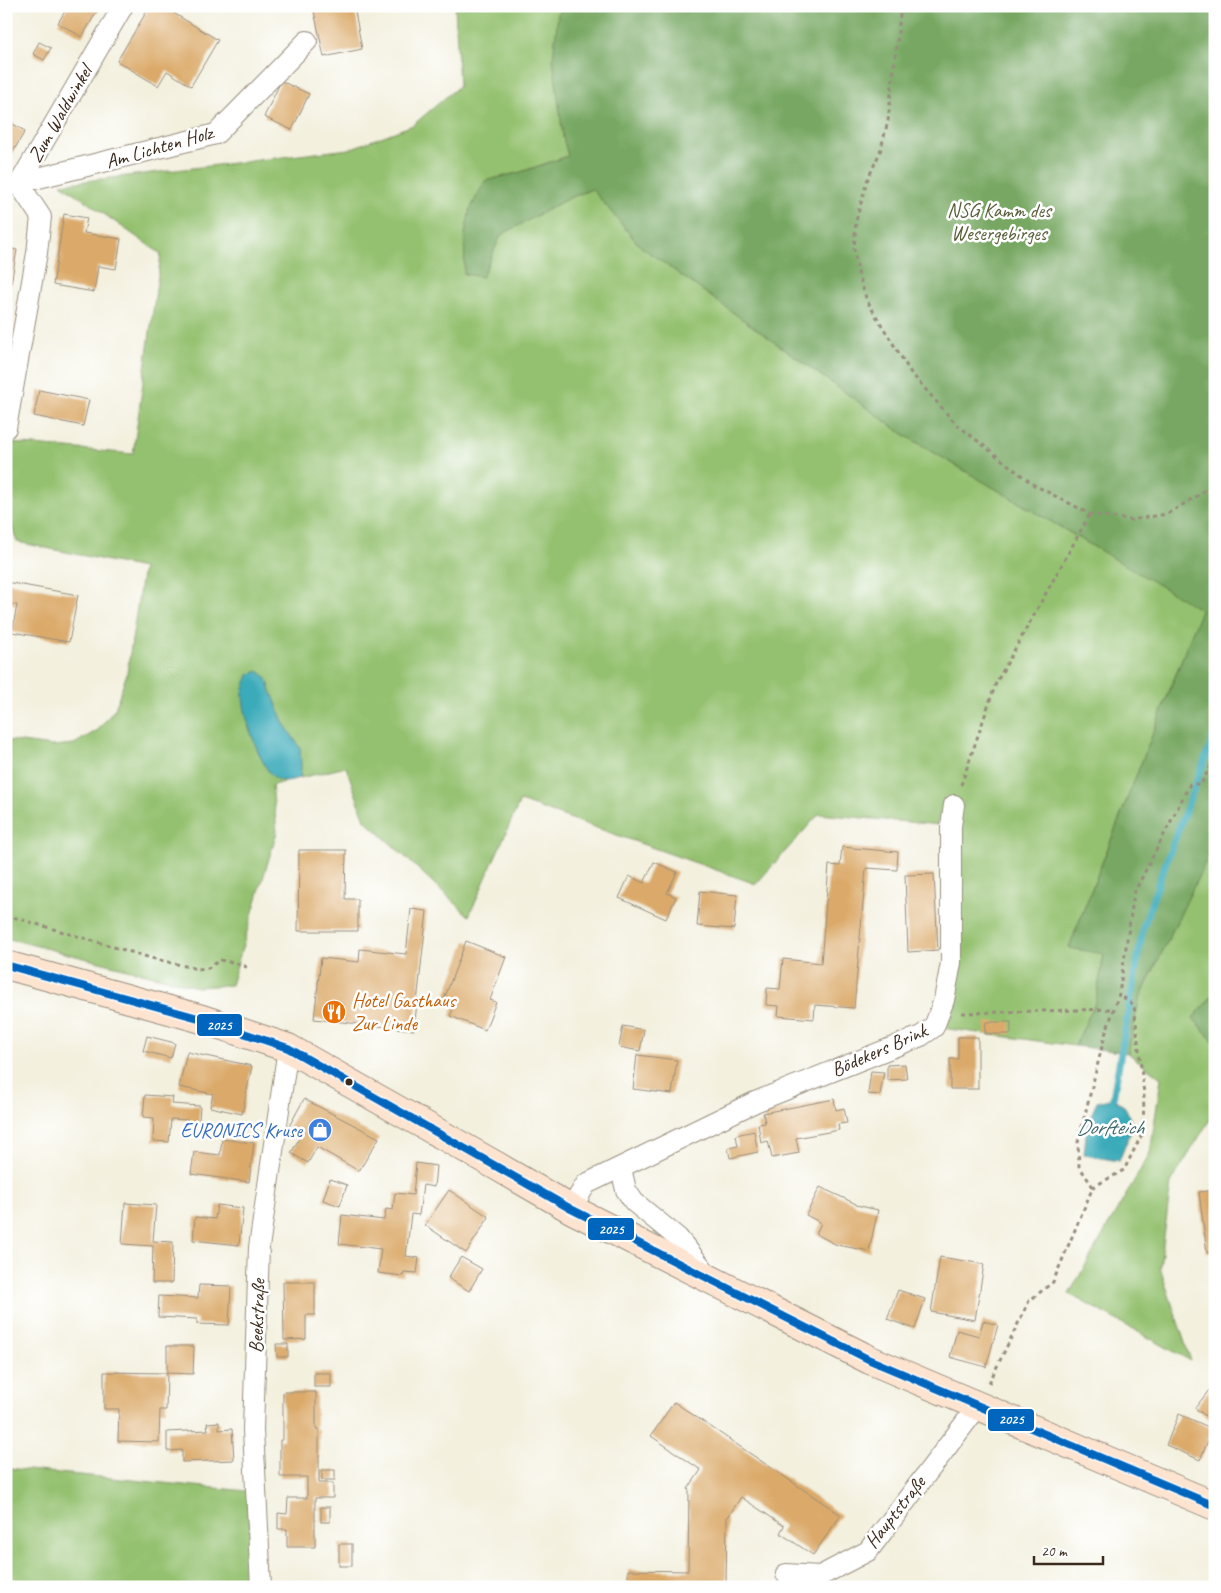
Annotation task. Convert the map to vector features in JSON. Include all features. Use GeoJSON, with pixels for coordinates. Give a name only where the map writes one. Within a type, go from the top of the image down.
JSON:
{"type":"FeatureCollection","features":[{"type":"Feature","properties":{"kind":"main road"},"geometry":{"type":"LineString","coordinates":[[6,965],[202,1019],[288,1048],[571,1209],[714,1283],[870,1360],[1215,1506]]}},
{"type":"Feature","properties":{"kind":"street","name":"Zum Waldwinkel"},"geometry":{"type":"LineString","coordinates":[[6,428],[37,253],[41,217],[13,185],[124,6]]}},
{"type":"Feature","properties":{"kind":"street","name":"Am Lichten Holz"},"geometry":{"type":"LineString","coordinates":[[13,185],[216,134],[307,42]]}},
{"type":"Feature","properties":{"kind":"street","name":"Bödekers Brink"},"geometry":{"type":"LineString","coordinates":[[571,1209],[586,1184],[756,1102],[921,1036],[934,1027],[944,1000],[951,962],[951,826],[954,805]]}},
{"type":"Feature","properties":{"kind":"street","name":"Beekstraße"},"geometry":{"type":"LineString","coordinates":[[261,1587],[253,1430],[259,1247],[288,1048]]}},
{"type":"Feature","properties":{"kind":"street"},"geometry":{"type":"LineString","coordinates":[[621,1168],[626,1190],[634,1202],[678,1238],[714,1283]]}},
{"type":"Feature","properties":{"kind":"street","name":"Hauptstraße"},"geometry":{"type":"LineString","coordinates":[[786,1574],[820,1576],[868,1551],[978,1406]]}},
{"type":"Feature","properties":{"kind":"path"},"geometry":{"type":"LineString","coordinates":[[900,6],[888,121],[880,152],[867,181],[856,221],[854,249],[858,273],[867,301],[911,373],[956,424],[1034,485],[1090,514],[1131,520],[1168,514],[1199,495],[1215,482]]}},
{"type":"Feature","properties":{"kind":"path"},"geometry":{"type":"LineString","coordinates":[[954,805],[996,683],[1090,514]]}},
{"type":"Feature","properties":{"kind":"path"},"geometry":{"type":"LineString","coordinates":[[1093,1187],[1079,1166],[1078,1142],[1105,1035],[1119,994],[1134,893],[1190,784],[1201,784],[1215,758]]}},
{"type":"Feature","properties":{"kind":"path"},"geometry":{"type":"LineString","coordinates":[[6,915],[151,958],[198,969],[208,968],[220,960],[243,965],[249,969]]}},
{"type":"Feature","properties":{"kind":"path"},"geometry":{"type":"LineString","coordinates":[[978,1406],[1029,1301],[1053,1282],[1093,1187],[1124,1170],[1142,1132],[1144,1094],[1134,1005],[1119,994]]}},
{"type":"Feature","properties":{"kind":"path"},"geometry":{"type":"LineString","coordinates":[[939,1014],[1114,1009]]}},
{"type":"Feature","properties":{"kind":"green space"},"geometry":{"type":"Polygon","coordinates":[[[455,6],[565,6],[558,14],[563,137],[568,156],[521,172],[485,181],[482,277],[501,235],[567,199],[592,189],[640,246],[906,436],[1089,544],[1215,6],[1215,629],[1198,618],[1069,947],[1104,953],[1096,1001],[1075,1046],[934,1027],[955,994],[951,826],[819,814],[756,884],[520,801],[469,916],[365,820],[346,767],[300,778],[300,748],[283,722],[266,677],[248,726],[265,765],[274,777],[285,782],[272,785],[277,832],[231,985],[197,987],[6,938],[6,740],[53,746],[74,744],[98,730],[115,709],[127,673],[143,568],[17,542],[6,507],[6,481],[12,443],[133,454],[161,254],[61,184],[349,149],[413,125],[459,86],[455,6]]]}},
{"type":"Feature","properties":{"kind":"green space","name":"NSG Kamm des Wesergebirges"},"geometry":{"type":"Polygon","coordinates":[[[565,6],[1215,6],[1215,842],[1139,1000],[1128,1053],[1075,1046],[1096,1001],[1104,954],[1069,948],[1201,610],[906,436],[640,246],[592,189],[567,199],[501,235],[482,277],[464,274],[465,234],[470,209],[485,181],[521,172],[568,156],[563,137],[553,59],[558,14],[565,6]]]}},
{"type":"Feature","properties":{"kind":"green space"},"geometry":{"type":"Polygon","coordinates":[[[1215,842],[1215,993],[1193,1018],[1215,1043],[1215,1111],[1171,1183],[1160,1268],[1191,1361],[1069,1294],[1150,1153],[1161,1078],[1128,1053],[1139,1000],[1215,842]]]}},
{"type":"Feature","properties":{"kind":"green space"},"geometry":{"type":"Polygon","coordinates":[[[1215,993],[1215,1043],[1193,1018],[1215,993]]]}},
{"type":"Feature","properties":{"kind":"green space"},"geometry":{"type":"Polygon","coordinates":[[[6,1468],[247,1491],[255,1587],[6,1587],[6,1468]]]}},
{"type":"Feature","properties":{"kind":"water"},"geometry":{"type":"Polygon","coordinates":[[[258,671],[266,677],[283,722],[300,748],[300,778],[287,781],[277,779],[269,771],[258,751],[245,713],[243,694],[249,675],[258,671]]]}},
{"type":"Feature","properties":{"kind":"water","name":"Dorfteich"},"geometry":{"type":"Polygon","coordinates":[[[1113,1098],[1125,1107],[1133,1126],[1119,1161],[1084,1155],[1087,1124],[1097,1102],[1113,1098]]]}},
{"type":"Feature","properties":{"kind":"building"},"geometry":{"type":"Polygon","coordinates":[[[68,6],[100,6],[82,37],[58,23],[68,6]]]}},
{"type":"Feature","properties":{"kind":"building"},"geometry":{"type":"Polygon","coordinates":[[[150,6],[162,6],[218,40],[191,86],[167,71],[158,86],[117,61],[150,6]]]}},
{"type":"Feature","properties":{"kind":"building"},"geometry":{"type":"Polygon","coordinates":[[[338,6],[354,6],[362,49],[324,57],[314,11],[338,6]]]}},
{"type":"Feature","properties":{"kind":"building"},"geometry":{"type":"Polygon","coordinates":[[[39,42],[51,48],[44,60],[33,54],[39,42]]]}},
{"type":"Feature","properties":{"kind":"building"},"geometry":{"type":"Polygon","coordinates":[[[281,81],[309,94],[292,130],[264,117],[281,81]]]}},
{"type":"Feature","properties":{"kind":"building"},"geometry":{"type":"Polygon","coordinates":[[[6,120],[25,131],[6,164],[6,120]]]}},
{"type":"Feature","properties":{"kind":"building"},"geometry":{"type":"Polygon","coordinates":[[[64,214],[87,218],[84,233],[121,239],[116,269],[98,266],[94,292],[53,285],[64,214]]]}},
{"type":"Feature","properties":{"kind":"building"},"geometry":{"type":"Polygon","coordinates":[[[6,248],[17,250],[7,306],[6,306],[6,248]]]}},
{"type":"Feature","properties":{"kind":"building"},"geometry":{"type":"Polygon","coordinates":[[[39,390],[89,400],[83,426],[34,416],[39,390]]]}},
{"type":"Feature","properties":{"kind":"building"},"geometry":{"type":"Polygon","coordinates":[[[6,582],[78,595],[69,642],[12,632],[17,605],[6,603],[6,582]]]}},
{"type":"Feature","properties":{"kind":"building"},"geometry":{"type":"Polygon","coordinates":[[[842,847],[898,852],[897,870],[866,868],[854,1008],[815,1005],[814,1019],[778,1016],[779,1006],[766,1005],[767,988],[780,989],[783,959],[821,963],[829,865],[840,866],[842,847]]]}},
{"type":"Feature","properties":{"kind":"building"},"geometry":{"type":"Polygon","coordinates":[[[299,850],[346,850],[345,899],[358,899],[358,931],[298,931],[299,850]]]}},
{"type":"Feature","properties":{"kind":"building"},"geometry":{"type":"Polygon","coordinates":[[[654,862],[677,872],[667,893],[676,897],[666,919],[619,898],[629,876],[644,883],[654,862]]]}},
{"type":"Feature","properties":{"kind":"building"},"geometry":{"type":"Polygon","coordinates":[[[934,874],[938,950],[908,952],[905,875],[934,874]]]}},
{"type":"Feature","properties":{"kind":"building"},"geometry":{"type":"Polygon","coordinates":[[[700,891],[737,895],[734,929],[697,926],[700,891]]]}},
{"type":"Feature","properties":{"kind":"building"},"geometry":{"type":"Polygon","coordinates":[[[411,909],[427,911],[414,1030],[314,1019],[321,958],[359,962],[360,949],[406,954],[411,909]]]}},
{"type":"Feature","properties":{"kind":"building"},"geometry":{"type":"Polygon","coordinates":[[[466,941],[506,957],[490,1000],[496,1002],[485,1030],[450,1016],[454,1007],[443,1002],[466,941]]]}},
{"type":"Feature","properties":{"kind":"building"},"geometry":{"type":"Polygon","coordinates":[[[986,1022],[1011,1022],[1011,1034],[985,1034],[986,1022]]]}},
{"type":"Feature","properties":{"kind":"building"},"geometry":{"type":"Polygon","coordinates":[[[623,1026],[644,1030],[640,1051],[619,1047],[623,1026]]]}},
{"type":"Feature","properties":{"kind":"building"},"geometry":{"type":"Polygon","coordinates":[[[147,1036],[175,1043],[171,1058],[143,1051],[147,1036]]]}},
{"type":"Feature","properties":{"kind":"building"},"geometry":{"type":"Polygon","coordinates":[[[958,1037],[978,1037],[978,1089],[950,1089],[950,1059],[958,1059],[958,1037]]]}},
{"type":"Feature","properties":{"kind":"building"},"geometry":{"type":"Polygon","coordinates":[[[187,1052],[252,1066],[242,1114],[210,1107],[213,1094],[179,1087],[187,1052]]]}},
{"type":"Feature","properties":{"kind":"building"},"geometry":{"type":"Polygon","coordinates":[[[637,1055],[677,1060],[672,1094],[633,1089],[637,1055]]]}},
{"type":"Feature","properties":{"kind":"building"},"geometry":{"type":"Polygon","coordinates":[[[905,1064],[907,1079],[887,1080],[887,1065],[905,1064]]]}},
{"type":"Feature","properties":{"kind":"building"},"geometry":{"type":"Polygon","coordinates":[[[871,1071],[884,1072],[880,1095],[868,1094],[871,1071]]]}},
{"type":"Feature","properties":{"kind":"building"},"geometry":{"type":"Polygon","coordinates":[[[145,1095],[173,1097],[172,1104],[200,1106],[198,1131],[187,1130],[188,1120],[171,1119],[169,1142],[153,1141],[154,1118],[143,1117],[145,1095]]]}},
{"type":"Feature","properties":{"kind":"building"},"geometry":{"type":"Polygon","coordinates":[[[304,1099],[379,1138],[359,1171],[317,1147],[308,1163],[291,1153],[300,1137],[287,1130],[304,1099]]]}},
{"type":"Feature","properties":{"kind":"building"},"geometry":{"type":"Polygon","coordinates":[[[834,1099],[836,1110],[844,1108],[847,1123],[838,1124],[839,1130],[796,1138],[799,1153],[772,1158],[768,1141],[761,1143],[758,1124],[765,1123],[763,1113],[834,1099]]]}},
{"type":"Feature","properties":{"kind":"building"},"geometry":{"type":"Polygon","coordinates":[[[754,1131],[758,1152],[730,1158],[728,1148],[738,1146],[736,1135],[754,1131]]]}},
{"type":"Feature","properties":{"kind":"building"},"geometry":{"type":"Polygon","coordinates":[[[222,1139],[254,1143],[249,1182],[191,1174],[194,1152],[220,1155],[222,1139]]]}},
{"type":"Feature","properties":{"kind":"building"},"geometry":{"type":"Polygon","coordinates":[[[416,1163],[436,1166],[434,1187],[423,1185],[419,1215],[411,1214],[406,1256],[419,1258],[417,1273],[404,1272],[403,1276],[378,1273],[381,1249],[339,1244],[342,1215],[384,1220],[386,1209],[393,1210],[395,1193],[413,1195],[416,1163]]]}},
{"type":"Feature","properties":{"kind":"building"},"geometry":{"type":"Polygon","coordinates":[[[330,1179],[347,1185],[340,1206],[323,1200],[330,1179]]]}},
{"type":"Feature","properties":{"kind":"building"},"geometry":{"type":"Polygon","coordinates":[[[820,1187],[856,1205],[878,1210],[869,1251],[837,1245],[816,1234],[821,1223],[806,1215],[820,1187]]]}},
{"type":"Feature","properties":{"kind":"building"},"geometry":{"type":"Polygon","coordinates":[[[449,1190],[489,1217],[466,1253],[425,1225],[449,1190]]]}},
{"type":"Feature","properties":{"kind":"building"},"geometry":{"type":"Polygon","coordinates":[[[1215,1190],[1215,1252],[1207,1253],[1199,1192],[1215,1190]]]}},
{"type":"Feature","properties":{"kind":"building"},"geometry":{"type":"Polygon","coordinates":[[[125,1203],[156,1205],[153,1241],[173,1242],[172,1283],[152,1283],[153,1246],[122,1244],[125,1203]]]}},
{"type":"Feature","properties":{"kind":"building"},"geometry":{"type":"Polygon","coordinates":[[[217,1205],[243,1208],[239,1245],[193,1240],[195,1217],[215,1219],[217,1205]]]}},
{"type":"Feature","properties":{"kind":"building"},"geometry":{"type":"Polygon","coordinates":[[[461,1257],[482,1269],[469,1291],[448,1278],[461,1257]]]}},
{"type":"Feature","properties":{"kind":"building"},"geometry":{"type":"Polygon","coordinates":[[[940,1257],[984,1264],[975,1320],[931,1312],[940,1257]]]}},
{"type":"Feature","properties":{"kind":"building"},"geometry":{"type":"Polygon","coordinates":[[[283,1282],[315,1282],[315,1315],[306,1315],[306,1339],[284,1340],[283,1282]]]}},
{"type":"Feature","properties":{"kind":"building"},"geometry":{"type":"Polygon","coordinates":[[[199,1285],[231,1286],[229,1325],[197,1324],[197,1319],[158,1317],[159,1296],[198,1298],[199,1285]]]}},
{"type":"Feature","properties":{"kind":"building"},"geometry":{"type":"Polygon","coordinates":[[[898,1290],[925,1299],[915,1329],[887,1319],[898,1290]]]}},
{"type":"Feature","properties":{"kind":"building"},"geometry":{"type":"Polygon","coordinates":[[[983,1321],[998,1325],[986,1367],[950,1357],[957,1330],[979,1336],[983,1321]]]}},
{"type":"Feature","properties":{"kind":"building"},"geometry":{"type":"Polygon","coordinates":[[[276,1344],[288,1344],[288,1357],[277,1357],[276,1344]]]}},
{"type":"Feature","properties":{"kind":"building"},"geometry":{"type":"Polygon","coordinates":[[[167,1346],[194,1346],[193,1374],[167,1373],[167,1346]]]}},
{"type":"Feature","properties":{"kind":"building"},"geometry":{"type":"Polygon","coordinates":[[[104,1372],[167,1373],[166,1410],[160,1410],[159,1442],[118,1441],[119,1409],[104,1409],[104,1372]]]}},
{"type":"Feature","properties":{"kind":"building"},"geometry":{"type":"Polygon","coordinates":[[[314,1373],[331,1373],[331,1387],[314,1387],[314,1373]]]}},
{"type":"Feature","properties":{"kind":"building"},"geometry":{"type":"Polygon","coordinates":[[[1210,1389],[1215,1393],[1215,1423],[1195,1408],[1210,1389]]]}},
{"type":"Feature","properties":{"kind":"building"},"geometry":{"type":"Polygon","coordinates":[[[283,1392],[316,1392],[316,1429],[319,1429],[319,1483],[333,1483],[333,1498],[315,1498],[315,1547],[287,1547],[287,1529],[278,1529],[278,1513],[287,1514],[288,1498],[307,1498],[307,1477],[280,1477],[280,1440],[283,1440],[283,1392]]]}},
{"type":"Feature","properties":{"kind":"building"},"geometry":{"type":"Polygon","coordinates":[[[674,1402],[841,1515],[813,1555],[780,1533],[784,1526],[741,1497],[727,1516],[726,1587],[628,1587],[628,1570],[688,1571],[688,1489],[701,1470],[651,1436],[674,1402]]]}},
{"type":"Feature","properties":{"kind":"building"},"geometry":{"type":"Polygon","coordinates":[[[1179,1414],[1213,1429],[1200,1460],[1166,1445],[1179,1414]]]}},
{"type":"Feature","properties":{"kind":"building"},"geometry":{"type":"Polygon","coordinates":[[[219,1422],[219,1430],[232,1429],[234,1460],[182,1462],[182,1450],[167,1451],[167,1432],[208,1430],[207,1423],[219,1422]]]}},
{"type":"Feature","properties":{"kind":"building"},"geometry":{"type":"Polygon","coordinates":[[[322,1470],[335,1470],[335,1480],[322,1480],[322,1470]]]}},
{"type":"Feature","properties":{"kind":"building"},"geometry":{"type":"Polygon","coordinates":[[[321,1507],[330,1507],[330,1522],[321,1522],[321,1507]]]}},
{"type":"Feature","properties":{"kind":"building"},"geometry":{"type":"Polygon","coordinates":[[[339,1544],[352,1544],[352,1566],[339,1566],[339,1544]]]}},
{"type":"Feature","properties":{"kind":"waterway"},"geometry":{"type":"LineString","coordinates":[[1113,1098],[1143,928],[1215,733]]}},
{"type":"Feature","properties":{"kind":"transit line","name":"2025"},"geometry":{"type":"LineString","coordinates":[[6,965],[202,1019],[288,1048],[571,1209],[870,1360],[1215,1506]]}},
{"type":"Feature","properties":{"kind":"place","name":"Hotel Gasthaus Zur Linde"},"geometry":{"type":"Point","coordinates":[334,1012]}},
{"type":"Feature","properties":{"kind":"place","name":"EURONICS Kruse"},"geometry":{"type":"Point","coordinates":[320,1130]}}]}
